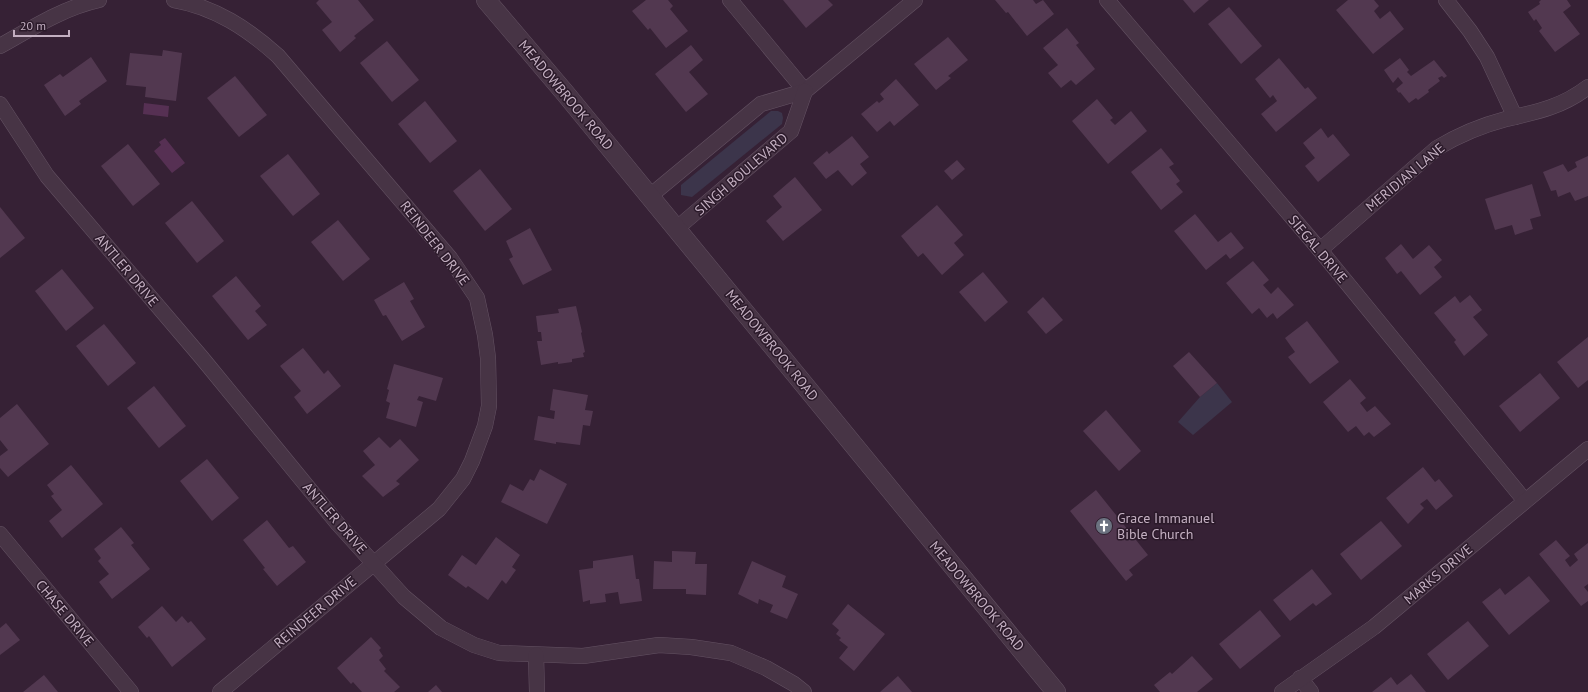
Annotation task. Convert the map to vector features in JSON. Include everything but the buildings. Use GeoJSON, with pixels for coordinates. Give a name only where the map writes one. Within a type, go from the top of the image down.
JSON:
{"type":"FeatureCollection","features":[{"type":"Feature","properties":{"kind":"street"},"geometry":{"type":"LineString","coordinates":[[0,46],[71,8],[99,0]]}},
{"type":"Feature","properties":{"kind":"street","name":"REINDEER DRIVE"},"geometry":{"type":"LineString","coordinates":[[174,0],[207,9],[231,20],[252,34],[278,56],[450,258],[477,298],[486,335],[488,358],[489,406],[485,426],[463,480],[439,509],[220,692]]}},
{"type":"Feature","properties":{"kind":"street","name":"MEADOWBROOK ROAD"},"geometry":{"type":"LineString","coordinates":[[486,0],[650,196],[1056,692]]}},
{"type":"Feature","properties":{"kind":"street"},"geometry":{"type":"LineString","coordinates":[[730,0],[805,91]]}},
{"type":"Feature","properties":{"kind":"street"},"geometry":{"type":"LineString","coordinates":[[650,196],[761,104],[805,91],[914,0]]}},
{"type":"Feature","properties":{"kind":"street","name":"SIEGAL DRIVE"},"geometry":{"type":"LineString","coordinates":[[1107,0],[1320,250],[1525,501]]}},
{"type":"Feature","properties":{"kind":"street"},"geometry":{"type":"LineString","coordinates":[[1446,0],[1488,57],[1515,117]]}},
{"type":"Feature","properties":{"kind":"street","name":"MERIDIAN LANE"},"geometry":{"type":"LineString","coordinates":[[1320,250],[1437,148],[1453,138],[1504,119],[1539,112],[1574,97],[1588,87]]}},
{"type":"Feature","properties":{"kind":"street","name":"SINGH BOULEVARD"},"geometry":{"type":"LineString","coordinates":[[676,229],[791,131],[805,91]]}},
{"type":"Feature","properties":{"kind":"street","name":"ANTLER DRIVE"},"geometry":{"type":"LineString","coordinates":[[0,104],[47,176],[207,364],[338,524],[404,597],[441,628],[474,645],[499,653],[583,656],[659,645],[691,647],[731,653],[780,675],[804,692]]}},
{"type":"Feature","properties":{"kind":"street","name":"MARKS DRIVE"},"geometry":{"type":"LineString","coordinates":[[1282,692],[1374,627],[1588,449]]}},
{"type":"Feature","properties":{"kind":"street","name":"CHASE DRIVE"},"geometry":{"type":"LineString","coordinates":[[0,534],[131,692]]}},
{"type":"Feature","properties":{"kind":"street"},"geometry":{"type":"LineString","coordinates":[[536,655],[537,692]]}},
{"type":"Feature","properties":{"kind":"street"},"geometry":{"type":"LineString","coordinates":[[1300,678],[1311,692]]}},
{"type":"Feature","properties":{"kind":"shaded area"},"geometry":{"type":"Polygon","coordinates":[[[144,103],[169,106],[168,117],[143,114],[144,103]]]}},
{"type":"Feature","properties":{"kind":"shaded area"},"geometry":{"type":"Polygon","coordinates":[[[771,111],[778,111],[782,113],[782,124],[692,197],[681,195],[681,185],[771,111]]]}},
{"type":"Feature","properties":{"kind":"shaded area"},"geometry":{"type":"Polygon","coordinates":[[[165,138],[185,163],[172,173],[154,151],[161,145],[159,142],[165,138]]]}},
{"type":"Feature","properties":{"kind":"shaded area"},"geometry":{"type":"Polygon","coordinates":[[[1217,383],[1232,402],[1193,435],[1178,422],[1200,397],[1217,383]]]}},
{"type":"Feature","properties":{"kind":"place","name":"Grace Immanuel Bible Church"},"geometry":{"type":"Point","coordinates":[1104,526]}}]}
